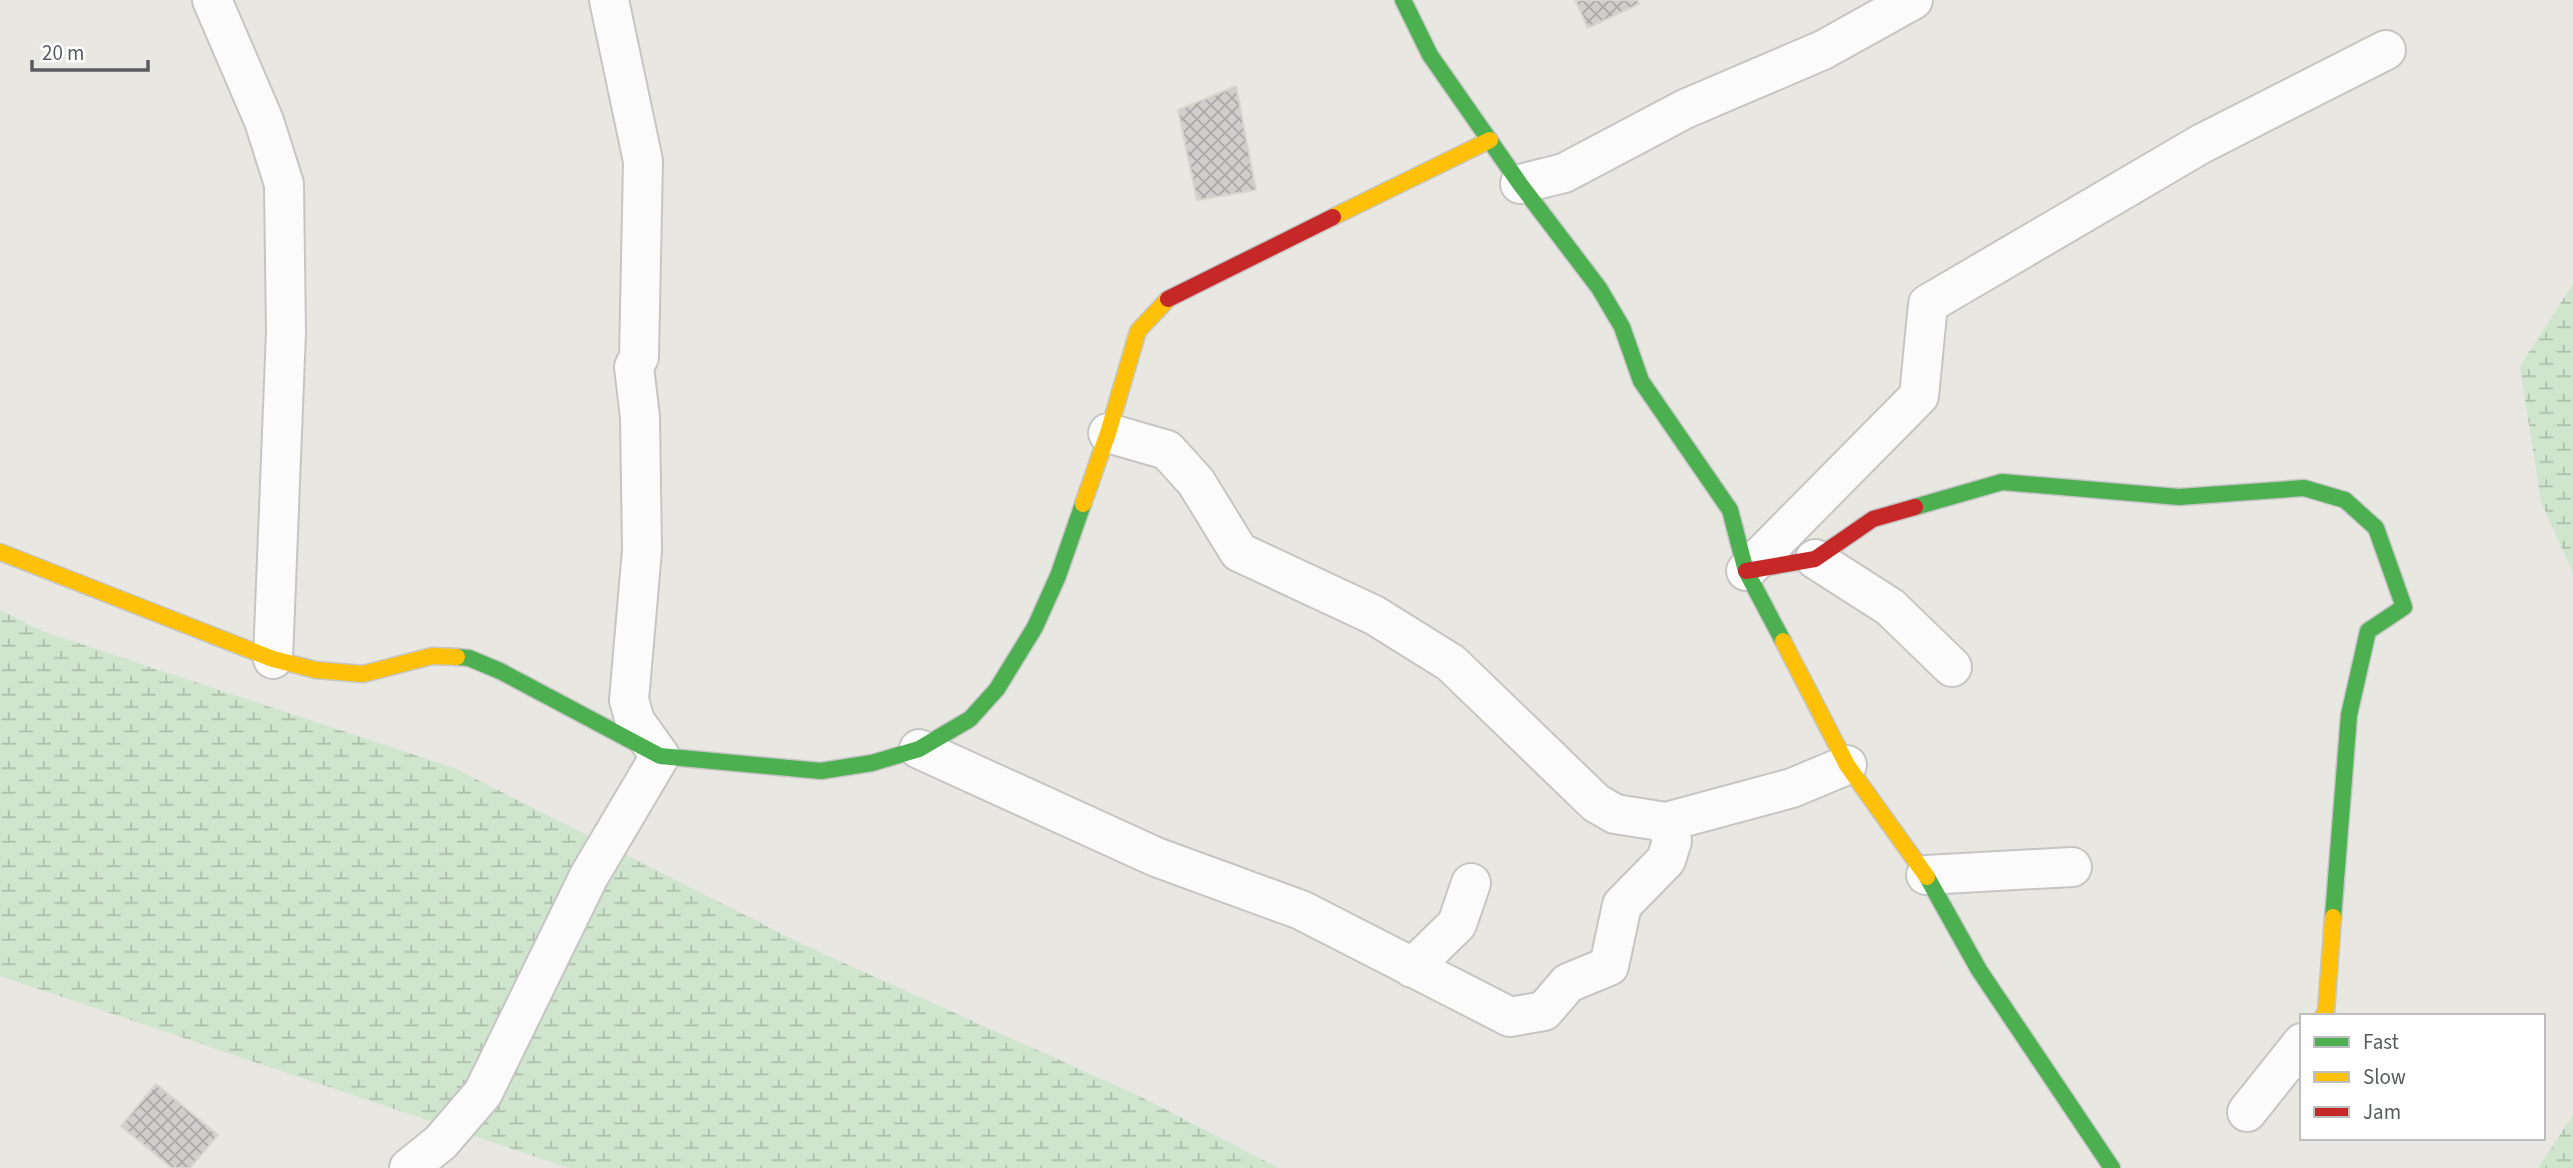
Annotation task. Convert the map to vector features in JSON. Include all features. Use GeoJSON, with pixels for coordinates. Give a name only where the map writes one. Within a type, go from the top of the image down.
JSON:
{"type":"FeatureCollection","features":[{"type":"Feature","properties":{"kind":"street"},"geometry":{"type":"LineString","coordinates":[[212,0],[264,121],[284,184],[286,332],[273,659]]}},
{"type":"Feature","properties":{"kind":"street"},"geometry":{"type":"LineString","coordinates":[[609,0],[643,162],[639,357],[634,367],[640,416],[642,551],[629,700],[635,721],[660,756]]}},
{"type":"Feature","properties":{"kind":"street"},"geometry":{"type":"LineString","coordinates":[[1403,0],[1430,55],[1520,184],[1599,288],[1622,327],[1641,381],[1730,510],[1746,571],[1847,765],[1926,875],[1979,970],[2112,1168]]}},
{"type":"Feature","properties":{"kind":"street"},"geometry":{"type":"LineString","coordinates":[[1520,184],[1564,173],[1685,109],[1822,50],[1913,0]]}},
{"type":"Feature","properties":{"kind":"street"},"geometry":{"type":"LineString","coordinates":[[1746,571],[1919,396],[1928,304],[2201,144],[2386,50]]}},
{"type":"Feature","properties":{"kind":"street"},"geometry":{"type":"LineString","coordinates":[[0,552],[273,659],[316,670],[363,674],[432,656],[468,658],[500,671],[660,756],[821,771],[872,764],[919,749],[970,719],[997,690],[1035,627],[1058,576],[1108,432],[1139,331],[1168,299],[1490,141]]}},
{"type":"Feature","properties":{"kind":"street"},"geometry":{"type":"LineString","coordinates":[[1108,432],[1167,450],[1196,482],[1239,552],[1374,615],[1451,663],[1596,803],[1615,814],[1666,822],[1793,788],[1847,765]]}},
{"type":"Feature","properties":{"kind":"street"},"geometry":{"type":"LineString","coordinates":[[1746,571],[1815,559],[1873,519],[2002,482],[2179,497],[2304,488],[2345,500],[2376,527],[2404,607],[2368,631],[2348,715],[2324,1014]]}},
{"type":"Feature","properties":{"kind":"street"},"geometry":{"type":"LineString","coordinates":[[1815,559],[1890,607],[1952,667]]}},
{"type":"Feature","properties":{"kind":"street"},"geometry":{"type":"LineString","coordinates":[[919,749],[1156,857],[1301,910],[1510,1017],[1544,1011],[1569,983],[1609,966],[1622,905],[1666,860],[1672,841],[1666,822]]}},
{"type":"Feature","properties":{"kind":"street"},"geometry":{"type":"LineString","coordinates":[[409,1168],[441,1142],[483,1093],[589,876],[660,756]]}},
{"type":"Feature","properties":{"kind":"street"},"geometry":{"type":"LineString","coordinates":[[1926,875],[2072,867]]}},
{"type":"Feature","properties":{"kind":"street"},"geometry":{"type":"LineString","coordinates":[[1412,968],[1457,923],[1471,883]]}},
{"type":"Feature","properties":{"kind":"street"},"geometry":{"type":"LineString","coordinates":[[2247,1112],[2300,1046]]}},
{"type":"Feature","properties":{"kind":"green space"},"geometry":{"type":"Polygon","coordinates":[[[2573,284],[2573,573],[2541,502],[2520,366],[2573,284]]]}},
{"type":"Feature","properties":{"kind":"green space"},"geometry":{"type":"Polygon","coordinates":[[[0,610],[42,631],[454,768],[804,945],[1137,1095],[1279,1168],[569,1168],[0,976],[0,610]]]}},
{"type":"Feature","properties":{"kind":"green space"},"geometry":{"type":"Polygon","coordinates":[[[2573,1115],[2573,1168],[2538,1168],[2573,1115]]]}},
{"type":"Feature","properties":{"kind":"building"},"geometry":{"type":"Polygon","coordinates":[[[1575,0],[1637,0],[1639,4],[1588,28],[1575,0]]]}},
{"type":"Feature","properties":{"kind":"building"},"geometry":{"type":"Polygon","coordinates":[[[1236,86],[1256,190],[1197,200],[1178,110],[1236,86]]]}},
{"type":"Feature","properties":{"kind":"building"},"geometry":{"type":"Polygon","coordinates":[[[156,1084],[218,1135],[190,1168],[172,1168],[121,1126],[156,1084]]]}},
{"type":"Feature","properties":{"kind":"traffic: fast"},"geometry":{"type":"LineString","coordinates":[[1403,0],[1430,55],[1520,184],[1599,288],[1622,327],[1641,381],[1730,510],[1746,571],[1783,641]]}},
{"type":"Feature","properties":{"kind":"traffic: fast"},"geometry":{"type":"LineString","coordinates":[[1915,507],[2002,482],[2179,497],[2304,488],[2345,500],[2376,528],[2404,607],[2368,631],[2349,715],[2333,917]]}},
{"type":"Feature","properties":{"kind":"traffic: fast"},"geometry":{"type":"LineString","coordinates":[[457,657],[469,658],[500,671],[660,756],[821,771],[872,763],[919,749],[970,719],[997,689],[1035,627],[1058,576],[1083,504]]}},
{"type":"Feature","properties":{"kind":"traffic: fast"},"geometry":{"type":"LineString","coordinates":[[1927,877],[1979,970],[2112,1168]]}},
{"type":"Feature","properties":{"kind":"traffic: slow"},"geometry":{"type":"LineString","coordinates":[[1333,217],[1490,140]]}},
{"type":"Feature","properties":{"kind":"traffic: slow"},"geometry":{"type":"LineString","coordinates":[[1083,504],[1108,433],[1138,331],[1168,299]]}},
{"type":"Feature","properties":{"kind":"traffic: slow"},"geometry":{"type":"LineString","coordinates":[[0,552],[273,659],[316,670],[363,674],[432,656],[457,657]]}},
{"type":"Feature","properties":{"kind":"traffic: slow"},"geometry":{"type":"LineString","coordinates":[[1783,641],[1847,765],[1927,877]]}},
{"type":"Feature","properties":{"kind":"traffic: slow"},"geometry":{"type":"LineString","coordinates":[[2324,1014],[2333,917]]}},
{"type":"Feature","properties":{"kind":"traffic: jam"},"geometry":{"type":"LineString","coordinates":[[1168,299],[1333,217]]}},
{"type":"Feature","properties":{"kind":"traffic: jam"},"geometry":{"type":"LineString","coordinates":[[1746,571],[1815,559],[1873,519],[1915,507]]}}]}
